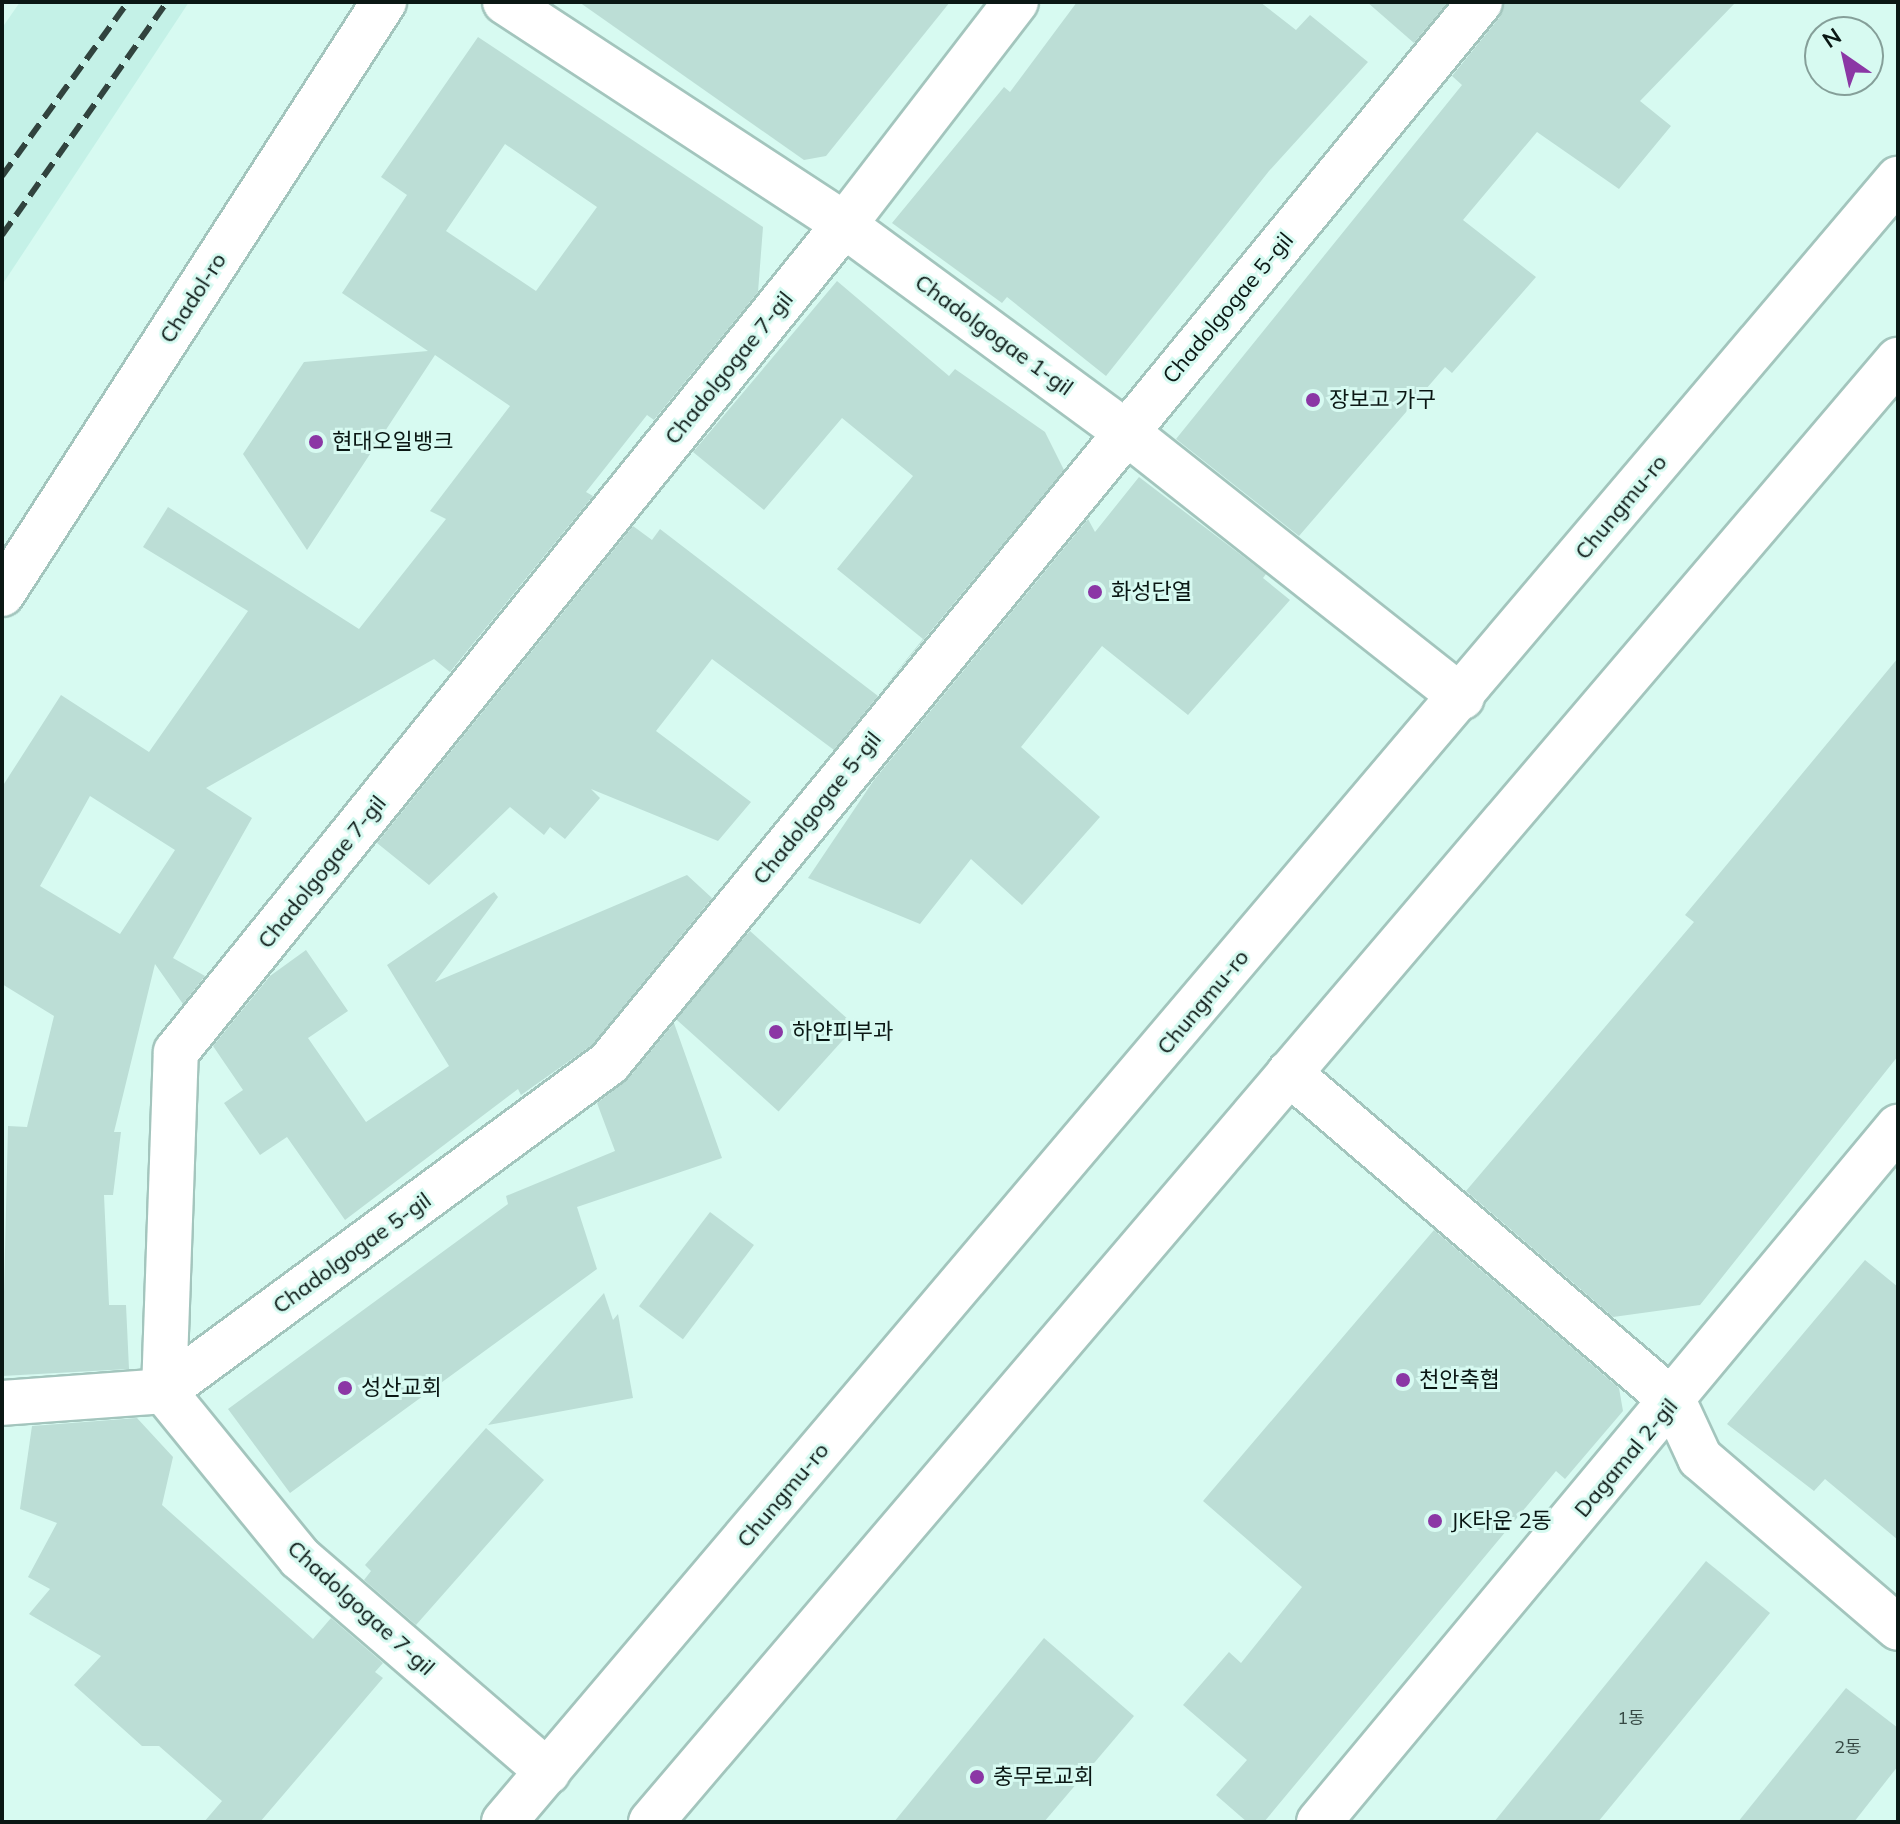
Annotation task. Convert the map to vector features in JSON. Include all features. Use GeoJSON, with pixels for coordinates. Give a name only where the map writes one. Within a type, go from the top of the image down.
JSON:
{"type":"FeatureCollection","features":[{"type":"Feature","properties":{"kind":"street","name":"Chadol-ro"},"geometry":{"type":"LineString","coordinates":[[2,594],[384,2]]}},
{"type":"Feature","properties":{"kind":"street","name":"Chadolgogae 1-gil"},"geometry":{"type":"LineString","coordinates":[[505,2],[844,225],[1126,432],[1462,697]]}},
{"type":"Feature","properties":{"kind":"street","name":"Chadolgogae 7-gil"},"geometry":{"type":"LineString","coordinates":[[548,1772],[300,1558],[164,1391],[176,1052],[844,225],[1016,2]]}},
{"type":"Feature","properties":{"kind":"street","name":"Chadolgogae 5-gil"},"geometry":{"type":"LineString","coordinates":[[164,1391],[609,1063],[1480,2]]}},
{"type":"Feature","properties":{"kind":"street","name":"Chungmu-ro"},"geometry":{"type":"LineString","coordinates":[[504,1822],[1462,697],[1898,179]]}},
{"type":"Feature","properties":{"kind":"street"},"geometry":{"type":"LineString","coordinates":[[651,1822],[1898,360]]}},
{"type":"Feature","properties":{"kind":"street"},"geometry":{"type":"LineString","coordinates":[[1289,1073],[1674,1402],[1700,1458],[1898,1628]]}},
{"type":"Feature","properties":{"kind":"street","name":"Dagamal 2-gil"},"geometry":{"type":"LineString","coordinates":[[1319,1822],[1674,1402],[1898,1127]]}},
{"type":"Feature","properties":{"kind":"street"},"geometry":{"type":"LineString","coordinates":[[2,1403],[164,1391]]}},
{"type":"Feature","properties":{"kind":"shaded area"},"geometry":{"type":"Polygon","coordinates":[[[20,2],[189,2],[2,285],[2,28],[20,2]]]}},
{"type":"Feature","properties":{"kind":"building"},"geometry":{"type":"Polygon","coordinates":[[[579,2],[950,2],[826,156],[804,160],[579,2]]]}},
{"type":"Feature","properties":{"kind":"building"},"geometry":{"type":"Polygon","coordinates":[[[1077,2],[1260,2],[1296,30],[1310,15],[1368,62],[1269,171],[1106,376],[1007,297],[1002,303],[892,223],[1004,87],[1010,92],[1077,2]]]}},
{"type":"Feature","properties":{"kind":"building"},"geometry":{"type":"Polygon","coordinates":[[[1367,2],[1448,2],[1414,43],[1367,2]]]}},
{"type":"Feature","properties":{"kind":"building"},"geometry":{"type":"Polygon","coordinates":[[[1504,2],[1736,2],[1640,101],[1671,126],[1619,189],[1537,132],[1463,220],[1536,277],[1452,373],[1445,367],[1299,536],[1176,439],[1462,85],[1452,76],[1499,18],[1504,2]]]}},
{"type":"Feature","properties":{"kind":"building"},"geometry":{"type":"Polygon","coordinates":[[[478,37],[763,227],[758,292],[654,420],[647,415],[586,492],[593,496],[450,672],[434,659],[206,788],[252,818],[173,958],[205,976],[183,1004],[155,964],[114,1132],[121,1132],[113,1195],[104,1195],[109,1305],[126,1305],[129,1369],[2,1376],[8,1126],[27,1127],[54,1016],[2,984],[2,787],[61,695],[149,752],[248,611],[143,547],[168,507],[359,629],[446,519],[430,511],[510,406],[435,355],[307,550],[243,454],[304,362],[428,351],[342,293],[407,195],[381,177],[478,37]],[[505,144],[446,231],[536,291],[597,207],[505,144]],[[90,796],[40,886],[120,934],[175,850],[90,796]]]}},
{"type":"Feature","properties":{"kind":"building"},"geometry":{"type":"Polygon","coordinates":[[[837,281],[949,376],[955,369],[1045,432],[1064,470],[878,695],[923,639],[837,569],[913,476],[842,418],[764,510],[693,452],[837,281]]]}},
{"type":"Feature","properties":{"kind":"building"},"geometry":{"type":"Polygon","coordinates":[[[1139,477],[1266,574],[1263,578],[1290,600],[1188,715],[1102,646],[1021,747],[1100,817],[1022,905],[971,859],[920,924],[808,878],[874,780],[1088,519],[1095,532],[1139,477]]]}},
{"type":"Feature","properties":{"kind":"building"},"geometry":{"type":"Polygon","coordinates":[[[633,526],[652,540],[660,529],[878,696],[834,750],[712,659],[656,731],[751,802],[718,841],[591,789],[600,798],[565,839],[550,827],[544,835],[510,807],[429,885],[377,843],[633,526]]]}},
{"type":"Feature","properties":{"kind":"building"},"geometry":{"type":"Polygon","coordinates":[[[1898,658],[1898,1056],[1700,1305],[1613,1317],[1466,1191],[1694,922],[1685,915],[1898,658]]]}},
{"type":"Feature","properties":{"kind":"building"},"geometry":{"type":"Polygon","coordinates":[[[687,875],[712,898],[592,1045],[521,1095],[518,1089],[345,1220],[287,1137],[260,1155],[224,1103],[243,1090],[213,1046],[270,976],[306,950],[348,1011],[308,1038],[366,1122],[449,1066],[387,965],[494,892],[498,897],[435,982],[687,875]]]}},
{"type":"Feature","properties":{"kind":"building","name":"하얀피부과"},"geometry":{"type":"Polygon","coordinates":[[[750,931],[856,1026],[779,1111],[673,1016],[750,931]]]}},
{"type":"Feature","properties":{"kind":"building"},"geometry":{"type":"Polygon","coordinates":[[[674,1023],[722,1158],[577,1207],[597,1269],[290,1493],[228,1409],[508,1204],[506,1196],[615,1151],[597,1103],[628,1079],[674,1023]]]}},
{"type":"Feature","properties":{"kind":"building"},"geometry":{"type":"Polygon","coordinates":[[[710,1212],[754,1245],[683,1339],[639,1306],[710,1212]]]}},
{"type":"Feature","properties":{"kind":"building"},"geometry":{"type":"Polygon","coordinates":[[[1434,1230],[1619,1388],[1623,1411],[1565,1479],[1556,1471],[1264,1822],[1247,1822],[1216,1795],[1247,1760],[1183,1705],[1229,1652],[1241,1663],[1302,1587],[1203,1501],[1434,1230]]]}},
{"type":"Feature","properties":{"kind":"building"},"geometry":{"type":"Polygon","coordinates":[[[1865,1260],[1898,1287],[1898,1540],[1825,1479],[1814,1491],[1727,1424],[1865,1260]]]}},
{"type":"Feature","properties":{"kind":"building"},"geometry":{"type":"Polygon","coordinates":[[[604,1293],[613,1320],[618,1314],[633,1398],[488,1425],[604,1293]]]}},
{"type":"Feature","properties":{"kind":"building"},"geometry":{"type":"Polygon","coordinates":[[[137,1418],[173,1457],[162,1505],[313,1639],[331,1618],[383,1663],[375,1672],[383,1678],[260,1822],[204,1822],[222,1801],[159,1746],[142,1746],[74,1685],[101,1656],[29,1614],[50,1589],[28,1577],[57,1523],[20,1509],[32,1426],[137,1418]]]}},
{"type":"Feature","properties":{"kind":"building","name":"성산교회"},"geometry":{"type":"Polygon","coordinates":[[[486,1428],[544,1480],[416,1625],[364,1580],[371,1571],[365,1565],[486,1428]]]}},
{"type":"Feature","properties":{"kind":"building"},"geometry":{"type":"Polygon","coordinates":[[[1706,1561],[1770,1613],[1598,1822],[1494,1822],[1706,1561]]]}},
{"type":"Feature","properties":{"kind":"building"},"geometry":{"type":"Polygon","coordinates":[[[1044,1638],[1134,1716],[1044,1822],[894,1822],[1044,1638]]]}},
{"type":"Feature","properties":{"kind":"building"},"geometry":{"type":"Polygon","coordinates":[[[1846,1688],[1898,1728],[1898,1766],[1854,1822],[1738,1822],[1846,1688]]]}},
{"type":"Feature","properties":{"kind":"railway"},"geometry":{"type":"LineString","coordinates":[[2,176],[128,2]]}},
{"type":"Feature","properties":{"kind":"railway"},"geometry":{"type":"LineString","coordinates":[[2,235],[167,2]]}},
{"type":"Feature","properties":{"kind":"place","name":"장보고 가구"},"geometry":{"type":"Point","coordinates":[1313,400]}},
{"type":"Feature","properties":{"kind":"place","name":"현대오일뱅크"},"geometry":{"type":"Point","coordinates":[316,442]}},
{"type":"Feature","properties":{"kind":"place","name":"화성단열"},"geometry":{"type":"Point","coordinates":[1095,592]}},
{"type":"Feature","properties":{"kind":"place","name":"하얀피부과"},"geometry":{"type":"Point","coordinates":[776,1032]}},
{"type":"Feature","properties":{"kind":"place","name":"천안축협"},"geometry":{"type":"Point","coordinates":[1403,1380]}},
{"type":"Feature","properties":{"kind":"place","name":"성산교회"},"geometry":{"type":"Point","coordinates":[345,1388]}},
{"type":"Feature","properties":{"kind":"place","name":"JK타운 2동"},"geometry":{"type":"Point","coordinates":[1435,1521]}},
{"type":"Feature","properties":{"kind":"place","name":"충무로교회"},"geometry":{"type":"Point","coordinates":[977,1777]}}]}
